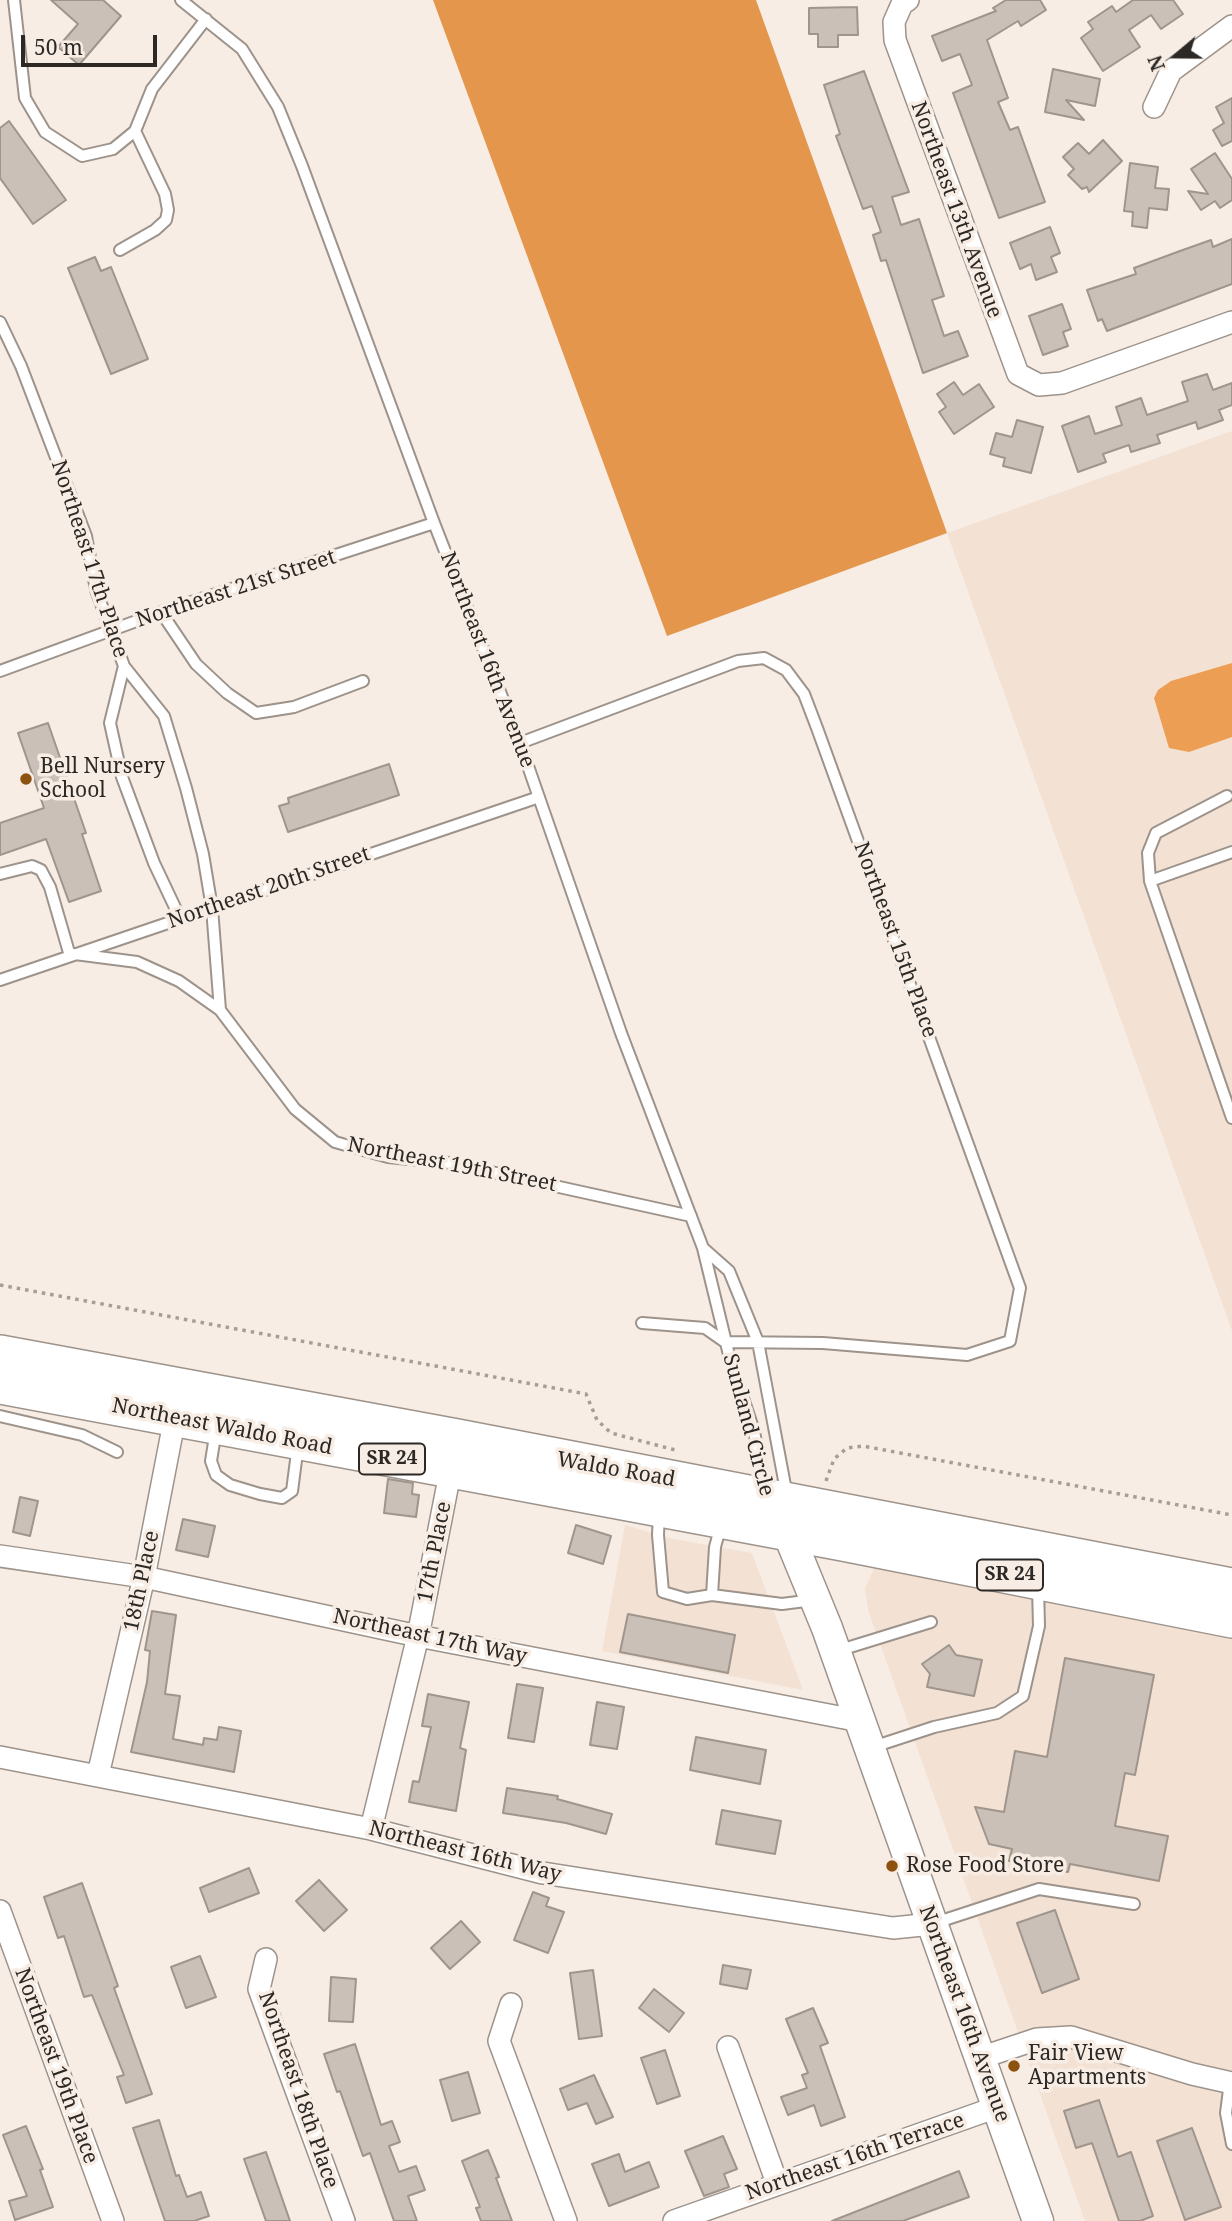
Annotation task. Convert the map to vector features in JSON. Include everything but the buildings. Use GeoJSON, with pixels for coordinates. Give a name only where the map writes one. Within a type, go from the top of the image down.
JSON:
{"type":"FeatureCollection","features":[{"type":"Feature","properties":{"kind":"highway","name":"Waldo Road"},"geometry":{"type":"LineString","coordinates":[[0,1354],[178,1403],[781,1511],[1232,1587]]}},
{"type":"Feature","properties":{"kind":"highway","name":"Northeast Waldo Road"},"geometry":{"type":"LineString","coordinates":[[0,1385],[178,1403],[217,1427],[299,1442],[454,1453],[610,1500]]}},
{"type":"Feature","properties":{"kind":"highway","name":"Waldo Road"},"geometry":{"type":"LineString","coordinates":[[610,1500],[722,1519],[781,1511],[1038,1580],[1232,1619]]}},
{"type":"Feature","properties":{"kind":"street","name":"Northeast 13th Avenue"},"geometry":{"type":"LineString","coordinates":[[908,0],[902,4],[894,22],[895,40],[1004,345],[1018,374],[1039,385],[1062,383],[1232,322]]}},
{"type":"Feature","properties":{"kind":"street"},"geometry":{"type":"LineString","coordinates":[[1154,107],[1171,71],[1232,26]]}},
{"type":"Feature","properties":{"kind":"street","name":"18th Place"},"geometry":{"type":"LineString","coordinates":[[98,1775],[144,1577],[178,1403]]}},
{"type":"Feature","properties":{"kind":"street","name":"17th Place"},"geometry":{"type":"LineString","coordinates":[[371,1829],[418,1636],[454,1453]]}},
{"type":"Feature","properties":{"kind":"street","name":"Northeast 16th Avenue"},"geometry":{"type":"LineString","coordinates":[[781,1511],[836,1651],[1038,2221]]}},
{"type":"Feature","properties":{"kind":"street","name":"Northeast 17th Way"},"geometry":{"type":"LineString","coordinates":[[0,1556],[144,1577],[865,1735]]}},
{"type":"Feature","properties":{"kind":"street","name":"Northeast 16th Way"},"geometry":{"type":"LineString","coordinates":[[0,1757],[371,1829],[556,1875],[893,1928],[932,1924]]}},
{"type":"Feature","properties":{"kind":"street","name":"Northeast 19th Place"},"geometry":{"type":"LineString","coordinates":[[0,1911],[113,2221]]}},
{"type":"Feature","properties":{"kind":"street","name":"Northeast 18th Place"},"geometry":{"type":"LineString","coordinates":[[266,1959],[259,1989],[344,2221]]}},
{"type":"Feature","properties":{"kind":"street"},"geometry":{"type":"LineString","coordinates":[[510,2004],[499,2041],[566,2221]]}},
{"type":"Feature","properties":{"kind":"street"},"geometry":{"type":"LineString","coordinates":[[980,2058],[1037,2039],[1072,2037],[1192,2074],[1231,2082]]}},
{"type":"Feature","properties":{"kind":"street"},"geometry":{"type":"LineString","coordinates":[[728,2047],[777,2183]]}},
{"type":"Feature","properties":{"kind":"street","name":"Northeast 16th Terrace"},"geometry":{"type":"LineString","coordinates":[[674,2221],[997,2107]]}},
{"type":"Feature","properties":{"kind":"lane"},"geometry":{"type":"LineString","coordinates":[[14,0],[25,98],[45,132],[82,156],[113,149],[135,131],[152,89],[206,19]]}},
{"type":"Feature","properties":{"kind":"lane","name":"Northeast 16th Avenue"},"geometry":{"type":"LineString","coordinates":[[181,0],[242,49],[278,107],[434,523],[520,743],[621,1033],[703,1248],[729,1271],[758,1342]]}},
{"type":"Feature","properties":{"kind":"lane"},"geometry":{"type":"LineString","coordinates":[[120,250],[155,230],[166,220],[168,210],[161,184],[135,131]]}},
{"type":"Feature","properties":{"kind":"lane","name":"Northeast 17th Place"},"geometry":{"type":"LineString","coordinates":[[0,322],[47,429],[86,536],[96,590],[124,666],[110,723],[119,763],[154,863],[180,918]]}},
{"type":"Feature","properties":{"kind":"lane","name":"Northeast 21st Street"},"geometry":{"type":"LineString","coordinates":[[0,671],[161,612],[434,523]]}},
{"type":"Feature","properties":{"kind":"lane"},"geometry":{"type":"LineString","coordinates":[[161,612],[196,664],[227,693],[257,713],[294,706],[363,681]]}},
{"type":"Feature","properties":{"kind":"lane","name":"Northeast 15th Place"},"geometry":{"type":"LineString","coordinates":[[520,743],[738,661],[764,658],[786,670],[804,694],[954,1099],[1020,1288],[1010,1341],[967,1355],[861,1346],[758,1342]]}},
{"type":"Feature","properties":{"kind":"lane"},"geometry":{"type":"LineString","coordinates":[[124,666],[164,716],[203,854],[212,908],[220,1010]]}},
{"type":"Feature","properties":{"kind":"lane"},"geometry":{"type":"LineString","coordinates":[[1227,796],[1156,833],[1148,853],[1150,881],[1232,1118]]}},
{"type":"Feature","properties":{"kind":"lane","name":"Northeast 20th Street"},"geometry":{"type":"LineString","coordinates":[[0,980],[539,797]]}},
{"type":"Feature","properties":{"kind":"lane"},"geometry":{"type":"LineString","coordinates":[[1150,881],[1232,852]]}},
{"type":"Feature","properties":{"kind":"lane"},"geometry":{"type":"LineString","coordinates":[[0,874],[32,866],[41,870],[50,887],[72,955]]}},
{"type":"Feature","properties":{"kind":"lane","name":"Northeast 19th Street"},"geometry":{"type":"LineString","coordinates":[[72,955],[136,962],[179,981],[220,1010],[295,1109],[335,1142],[388,1157],[450,1163],[691,1216]]}},
{"type":"Feature","properties":{"kind":"lane","name":"Sunland Circle"},"geometry":{"type":"LineString","coordinates":[[703,1248],[725,1342],[781,1511]]}},
{"type":"Feature","properties":{"kind":"lane"},"geometry":{"type":"LineString","coordinates":[[642,1323],[705,1328],[725,1342],[758,1342]]}},
{"type":"Feature","properties":{"kind":"lane","name":"Sunland Circle"},"geometry":{"type":"LineString","coordinates":[[758,1342],[781,1511]]}},
{"type":"Feature","properties":{"kind":"lane"},"geometry":{"type":"LineString","coordinates":[[0,1416],[82,1435],[108,1444],[117,1452]]}},
{"type":"Feature","properties":{"kind":"lane"},"geometry":{"type":"LineString","coordinates":[[217,1427],[211,1461],[216,1475],[230,1485],[260,1494],[282,1498],[292,1492],[299,1442]]}},
{"type":"Feature","properties":{"kind":"lane"},"geometry":{"type":"LineString","coordinates":[[660,1508],[658,1535],[663,1592],[687,1599],[712,1595],[782,1604],[816,1600]]}},
{"type":"Feature","properties":{"kind":"lane"},"geometry":{"type":"LineString","coordinates":[[712,1595],[715,1547],[722,1519]]}},
{"type":"Feature","properties":{"kind":"lane"},"geometry":{"type":"LineString","coordinates":[[865,1735],[934,1727],[997,1713],[1023,1696],[1040,1626],[1038,1580]]}},
{"type":"Feature","properties":{"kind":"lane"},"geometry":{"type":"LineString","coordinates":[[836,1651],[931,1622]]}},
{"type":"Feature","properties":{"kind":"lane"},"geometry":{"type":"LineString","coordinates":[[932,1924],[1039,1889],[1134,1904]]}},
{"type":"Feature","properties":{"kind":"lane"},"geometry":{"type":"LineString","coordinates":[[1231,2082],[1226,2113],[1232,2144]]}},
{"type":"Feature","properties":{"kind":"path"},"geometry":{"type":"LineString","coordinates":[[0,1285],[586,1394],[597,1420],[611,1433],[685,1453]]}},
{"type":"Feature","properties":{"kind":"path"},"geometry":{"type":"LineString","coordinates":[[824,1484],[834,1459],[847,1448],[863,1446],[1232,1515]]}},
{"type":"Feature","properties":{"kind":"shaded area"},"geometry":{"type":"Polygon","coordinates":[[[433,0],[756,0],[947,533],[667,636],[433,0]]]}},
{"type":"Feature","properties":{"kind":"shaded area"},"geometry":{"type":"Polygon","coordinates":[[[1232,431],[1232,1331],[947,533],[1232,431]]]}},
{"type":"Feature","properties":{"kind":"shaded area"},"geometry":{"type":"Polygon","coordinates":[[[1232,663],[1232,737],[1189,752],[1169,748],[1154,698],[1158,690],[1171,681],[1232,663]]]}},
{"type":"Feature","properties":{"kind":"shaded area"},"geometry":{"type":"Polygon","coordinates":[[[625,1525],[668,1538],[752,1553],[803,1690],[602,1651],[625,1525]]]}},
{"type":"Feature","properties":{"kind":"shaded area"},"geometry":{"type":"Polygon","coordinates":[[[874,1568],[1232,1635],[1232,2221],[1085,2221],[868,1610],[865,1588],[874,1568]]]}},
{"type":"Feature","properties":{"kind":"place","name":"Bell Nursery School"},"geometry":{"type":"Point","coordinates":[26,779]}},
{"type":"Feature","properties":{"kind":"place","name":"Rose Food Store"},"geometry":{"type":"Point","coordinates":[892,1866]}},
{"type":"Feature","properties":{"kind":"place","name":"Fair View Apartments"},"geometry":{"type":"Point","coordinates":[1014,2066]}}]}
